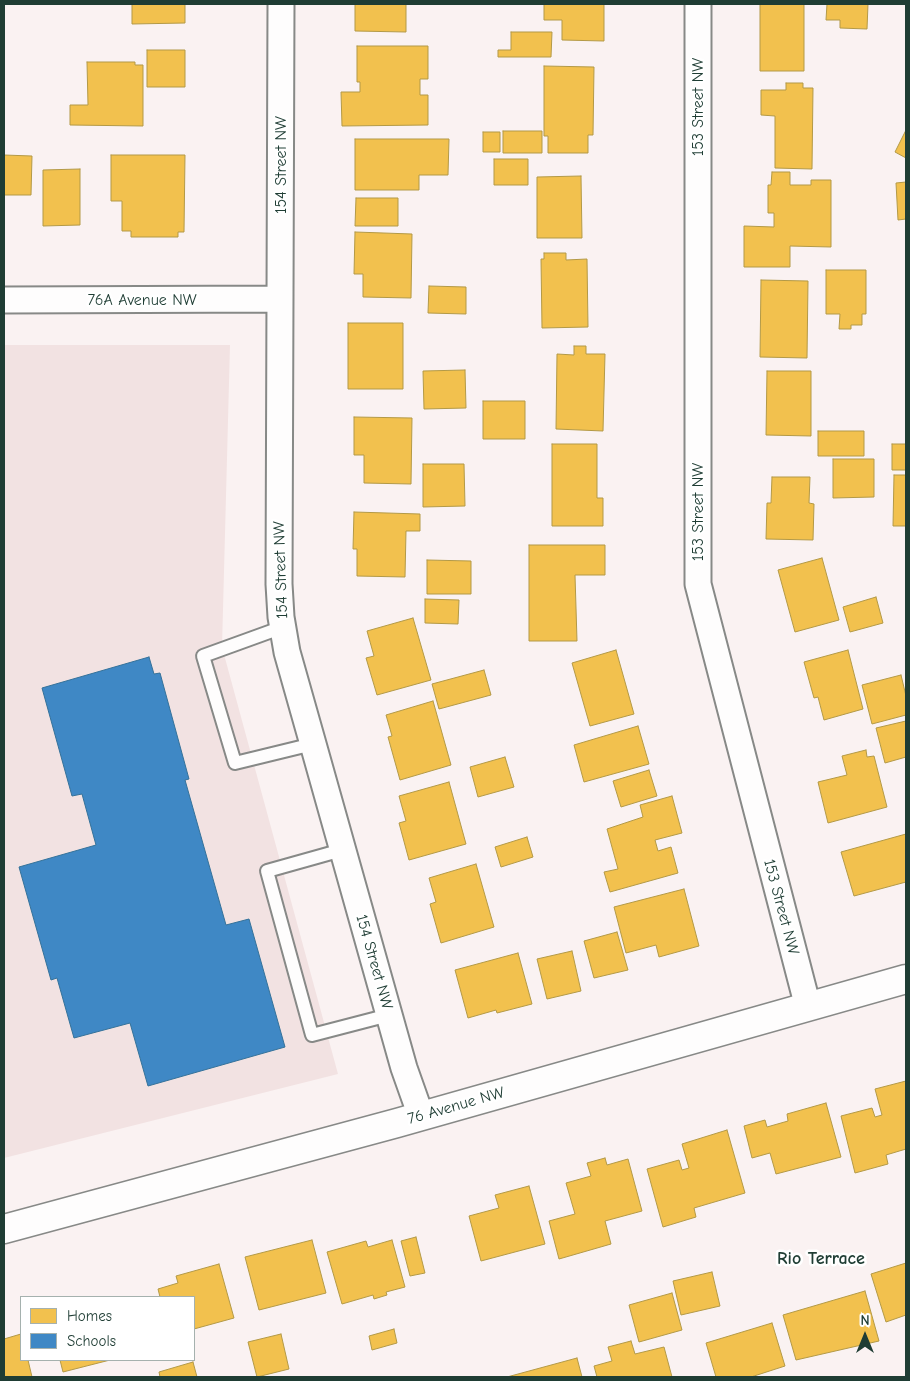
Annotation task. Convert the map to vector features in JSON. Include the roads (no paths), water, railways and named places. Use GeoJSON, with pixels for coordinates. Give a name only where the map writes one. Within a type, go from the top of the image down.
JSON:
{"type":"FeatureCollection","features":[{"type":"Feature","properties":{"kind":"street","name":"154 Street NW"},"geometry":{"type":"LineString","coordinates":[[281,4],[279,584],[283,628],[287,652],[312,744],[404,1068],[421,1116]]}},
{"type":"Feature","properties":{"kind":"street","name":"153 Street NW"},"geometry":{"type":"LineString","coordinates":[[698,4],[698,584],[808,1007]]}},
{"type":"Feature","properties":{"kind":"street","name":"76A Avenue NW"},"geometry":{"type":"LineString","coordinates":[[4,300],[280,299]]}},
{"type":"Feature","properties":{"kind":"street","name":"76 Avenue NW"},"geometry":{"type":"LineString","coordinates":[[4,1229],[421,1116],[906,980]]}},
{"type":"Feature","properties":{"kind":"lane"},"geometry":{"type":"LineString","coordinates":[[283,628],[203,656],[235,763],[312,744]]}},
{"type":"Feature","properties":{"kind":"lane"},"geometry":{"type":"LineString","coordinates":[[342,850],[268,871],[312,1035],[389,1015]]}},
{"type":"Feature","properties":{"kind":"district","name":"Rio Terrace"},"geometry":{"type":"Point","coordinates":[821,1259]}}]}
